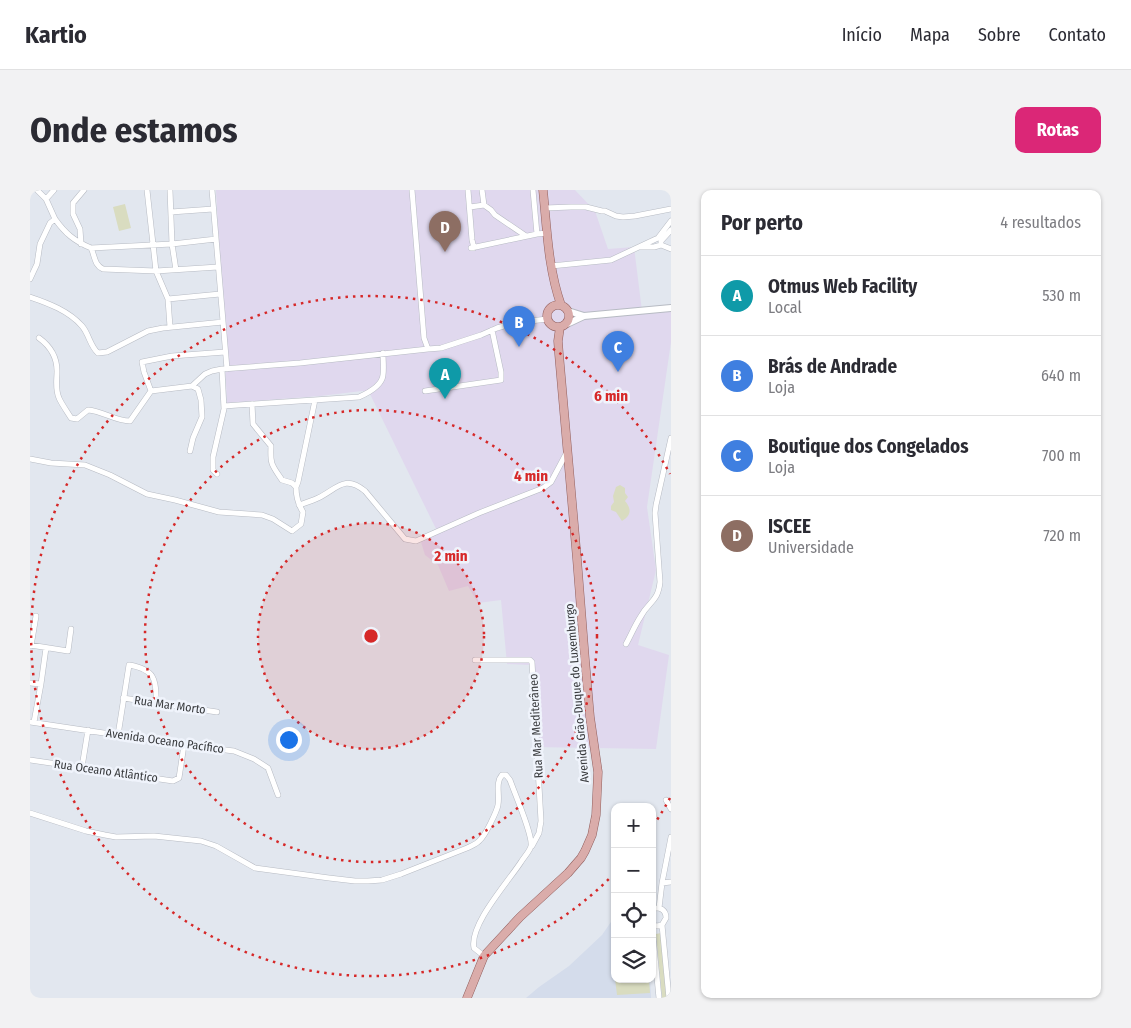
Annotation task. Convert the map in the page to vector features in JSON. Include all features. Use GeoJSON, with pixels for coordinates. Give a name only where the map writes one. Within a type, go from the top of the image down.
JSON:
{"type":"FeatureCollection","features":[{"type":"Feature","properties":{"kind":"main road"},"geometry":{"type":"LineString","coordinates":[[543,190],[551,266],[561,306]]}},
{"type":"Feature","properties":{"kind":"main road"},"geometry":{"type":"LineString","coordinates":[[549,309],[555,306],[564,307],[568,311],[569,318],[560,326],[549,324],[547,314],[556,290]]}},
{"type":"Feature","properties":{"kind":"main road","name":"Avenida Grão-Duque do Luxemburgo"},"geometry":{"type":"LineString","coordinates":[[468,998],[484,956],[520,917],[576,864],[589,843],[596,815],[598,772],[590,717],[567,451],[558,341],[560,326]]}},
{"type":"Feature","properties":{"kind":"street"},"geometry":{"type":"LineString","coordinates":[[37,190],[46,199],[54,218],[64,231],[81,244],[91,248],[172,244],[216,239]]}},
{"type":"Feature","properties":{"kind":"street"},"geometry":{"type":"LineString","coordinates":[[46,199],[54,190]]}},
{"type":"Feature","properties":{"kind":"street"},"geometry":{"type":"LineString","coordinates":[[81,244],[80,228],[73,214],[73,203],[84,190]]}},
{"type":"Feature","properties":{"kind":"street"},"geometry":{"type":"LineString","coordinates":[[148,190],[156,271],[168,299],[170,327]]}},
{"type":"Feature","properties":{"kind":"street"},"geometry":{"type":"LineString","coordinates":[[170,190],[172,244],[176,270]]}},
{"type":"Feature","properties":{"kind":"street"},"geometry":{"type":"LineString","coordinates":[[212,190],[225,352],[224,406],[212,470],[217,474]]}},
{"type":"Feature","properties":{"kind":"street"},"geometry":{"type":"LineString","coordinates":[[412,190],[424,338],[428,349]]}},
{"type":"Feature","properties":{"kind":"street"},"geometry":{"type":"LineString","coordinates":[[468,190],[472,248],[547,233]]}},
{"type":"Feature","properties":{"kind":"street"},"geometry":{"type":"LineString","coordinates":[[482,190],[484,204],[495,215],[526,236]]}},
{"type":"Feature","properties":{"kind":"street"},"geometry":{"type":"LineString","coordinates":[[533,190],[537,234]]}},
{"type":"Feature","properties":{"kind":"street"},"geometry":{"type":"LineString","coordinates":[[470,207],[484,204]]}},
{"type":"Feature","properties":{"kind":"street"},"geometry":{"type":"LineString","coordinates":[[545,208],[586,208],[605,211],[623,217],[671,209]]}},
{"type":"Feature","properties":{"kind":"street"},"geometry":{"type":"LineString","coordinates":[[171,212],[213,209]]}},
{"type":"Feature","properties":{"kind":"street"},"geometry":{"type":"LineString","coordinates":[[30,279],[37,264],[40,244],[50,222],[54,218]]}},
{"type":"Feature","properties":{"kind":"street"},"geometry":{"type":"LineString","coordinates":[[551,266],[611,260],[658,238],[671,221]]}},
{"type":"Feature","properties":{"kind":"street"},"geometry":{"type":"LineString","coordinates":[[661,245],[661,241],[671,230]]}},
{"type":"Feature","properties":{"kind":"street"},"geometry":{"type":"LineString","coordinates":[[658,238],[658,242],[661,245],[671,249]]}},
{"type":"Feature","properties":{"kind":"street"},"geometry":{"type":"LineString","coordinates":[[638,247],[661,245]]}},
{"type":"Feature","properties":{"kind":"street"},"geometry":{"type":"LineString","coordinates":[[91,248],[95,263],[103,269],[156,271],[218,267]]}},
{"type":"Feature","properties":{"kind":"street"},"geometry":{"type":"LineString","coordinates":[[168,299],[220,294]]}},
{"type":"Feature","properties":{"kind":"street"},"geometry":{"type":"LineString","coordinates":[[30,297],[49,303],[70,316],[82,326],[92,342],[94,350],[98,353],[107,352],[148,331],[223,322]]}},
{"type":"Feature","properties":{"kind":"street"},"geometry":{"type":"LineString","coordinates":[[560,326],[584,316],[668,308],[671,302]]}},
{"type":"Feature","properties":{"kind":"street"},"geometry":{"type":"LineString","coordinates":[[568,311],[584,316]]}},
{"type":"Feature","properties":{"kind":"street"},"geometry":{"type":"LineString","coordinates":[[192,386],[205,374],[212,371],[441,348],[514,323],[547,319]]}},
{"type":"Feature","properties":{"kind":"street"},"geometry":{"type":"LineString","coordinates":[[425,391],[501,380],[492,330]]}},
{"type":"Feature","properties":{"kind":"street"},"geometry":{"type":"LineString","coordinates":[[39,338],[53,352],[57,370],[56,383],[59,399],[71,418],[77,419],[88,410],[98,410],[123,421],[130,421],[151,391],[192,386],[198,389],[202,417],[190,451]]}},
{"type":"Feature","properties":{"kind":"street"},"geometry":{"type":"LineString","coordinates":[[151,391],[142,362],[172,356],[225,352]]}},
{"type":"Feature","properties":{"kind":"street"},"geometry":{"type":"LineString","coordinates":[[224,406],[359,397],[377,386],[383,377],[383,354]]}},
{"type":"Feature","properties":{"kind":"street"},"geometry":{"type":"LineString","coordinates":[[30,459],[51,463],[85,465],[110,475],[147,494],[219,512],[262,515],[274,519],[292,531],[301,524],[303,512],[299,505],[296,487],[315,400]]}},
{"type":"Feature","properties":{"kind":"street"},"geometry":{"type":"LineString","coordinates":[[252,404],[253,424],[271,446],[272,465],[282,480],[292,483],[296,487]]}},
{"type":"Feature","properties":{"kind":"street"},"geometry":{"type":"LineString","coordinates":[[626,644],[640,617],[653,602],[659,590],[655,514],[671,438]]}},
{"type":"Feature","properties":{"kind":"street"},"geometry":{"type":"LineString","coordinates":[[299,505],[317,498],[342,484],[351,483],[358,485],[405,539],[416,541],[479,513],[543,488],[551,482],[567,451]]}},
{"type":"Feature","properties":{"kind":"street"},"geometry":{"type":"LineString","coordinates":[[36,616],[31,646],[68,651],[71,630]]}},
{"type":"Feature","properties":{"kind":"street"},"geometry":{"type":"LineString","coordinates":[[32,722],[41,684],[46,648]]}},
{"type":"Feature","properties":{"kind":"street","name":"Rua Mar Mediterâneo"},"geometry":{"type":"LineString","coordinates":[[475,660],[530,660],[532,662],[541,821],[539,833],[531,846]]}},
{"type":"Feature","properties":{"kind":"street"},"geometry":{"type":"LineString","coordinates":[[118,735],[129,665],[139,667],[150,674],[157,688],[156,703]]}},
{"type":"Feature","properties":{"kind":"street"},"geometry":{"type":"LineString","coordinates":[[30,683],[41,684]]}},
{"type":"Feature","properties":{"kind":"street","name":"Rua Mar Morto"},"geometry":{"type":"LineString","coordinates":[[123,698],[217,712]]}},
{"type":"Feature","properties":{"kind":"street","name":"Avenida Oceano Pacífico"},"geometry":{"type":"LineString","coordinates":[[32,722],[234,751],[254,759],[268,768],[278,795]]}},
{"type":"Feature","properties":{"kind":"street"},"geometry":{"type":"LineString","coordinates":[[82,767],[88,730]]}},
{"type":"Feature","properties":{"kind":"street","name":"Rua Oceano Atlântico"},"geometry":{"type":"LineString","coordinates":[[30,760],[173,781],[179,778],[184,745]]}},
{"type":"Feature","properties":{"kind":"street"},"geometry":{"type":"LineString","coordinates":[[30,813],[86,831],[116,837],[154,836],[201,841],[216,846],[255,868],[368,882],[401,874],[467,848],[481,840],[498,805],[498,781],[502,775],[506,776],[510,780],[530,834],[531,846],[478,925],[472,942],[474,948],[484,956]]}},
{"type":"Feature","properties":{"kind":"street"},"geometry":{"type":"LineString","coordinates":[[666,800],[671,808]]}},
{"type":"Feature","properties":{"kind":"street"},"geometry":{"type":"LineString","coordinates":[[659,908],[671,837]]}},
{"type":"Feature","properties":{"kind":"street"},"geometry":{"type":"LineString","coordinates":[[662,883],[671,882]]}},
{"type":"Feature","properties":{"kind":"street"},"geometry":{"type":"LineString","coordinates":[[656,908],[659,908],[668,918],[662,925],[656,926]]}},
{"type":"Feature","properties":{"kind":"street"},"geometry":{"type":"LineString","coordinates":[[662,925],[669,980],[669,998]]}},
{"type":"Feature","properties":{"kind":"street"},"geometry":{"type":"LineString","coordinates":[[653,938],[659,998]]}},
{"type":"Feature","properties":{"kind":"shaded area"},"geometry":{"type":"Polygon","coordinates":[[[216,190],[575,190],[595,211],[608,249],[634,247],[642,311],[671,309],[671,342],[647,507],[656,570],[638,645],[669,655],[656,749],[533,747],[530,665],[507,664],[501,600],[478,603],[468,586],[449,591],[438,565],[425,555],[421,542],[438,533],[369,392],[362,391],[227,403],[216,190]]]}},
{"type":"Feature","properties":{"kind":"shaded area"},"geometry":{"type":"Polygon","coordinates":[[[611,922],[611,983],[650,983],[651,998],[526,998],[569,966],[602,935],[611,922]]]}},
{"type":"Feature","properties":{"kind":"green space"},"geometry":{"type":"Polygon","coordinates":[[[125,204],[131,228],[119,231],[113,207],[125,204]]]}},
{"type":"Feature","properties":{"kind":"green space"},"geometry":{"type":"Polygon","coordinates":[[[620,485],[625,488],[625,493],[628,497],[625,501],[630,510],[629,515],[622,521],[616,512],[611,510],[616,487],[620,485]]]}},
{"type":"Feature","properties":{"kind":"green space"},"geometry":{"type":"Polygon","coordinates":[[[661,933],[667,998],[662,998],[656,934],[661,933]]]}},
{"type":"Feature","properties":{"kind":"green space"},"geometry":{"type":"Polygon","coordinates":[[[616,983],[649,983],[650,993],[617,995],[616,983]]]}},
{"type":"Feature","properties":{"kind":"place","name":"ISCEE"},"geometry":{"type":"Point","coordinates":[445,252]}},
{"type":"Feature","properties":{"kind":"place","name":"Brás de Andrade"},"geometry":{"type":"Point","coordinates":[519,347]}},
{"type":"Feature","properties":{"kind":"place","name":"Boutique dos Congelados"},"geometry":{"type":"Point","coordinates":[618,372]}},
{"type":"Feature","properties":{"kind":"place","name":"Otmus Web Facility"},"geometry":{"type":"Point","coordinates":[445,399]}}]}
